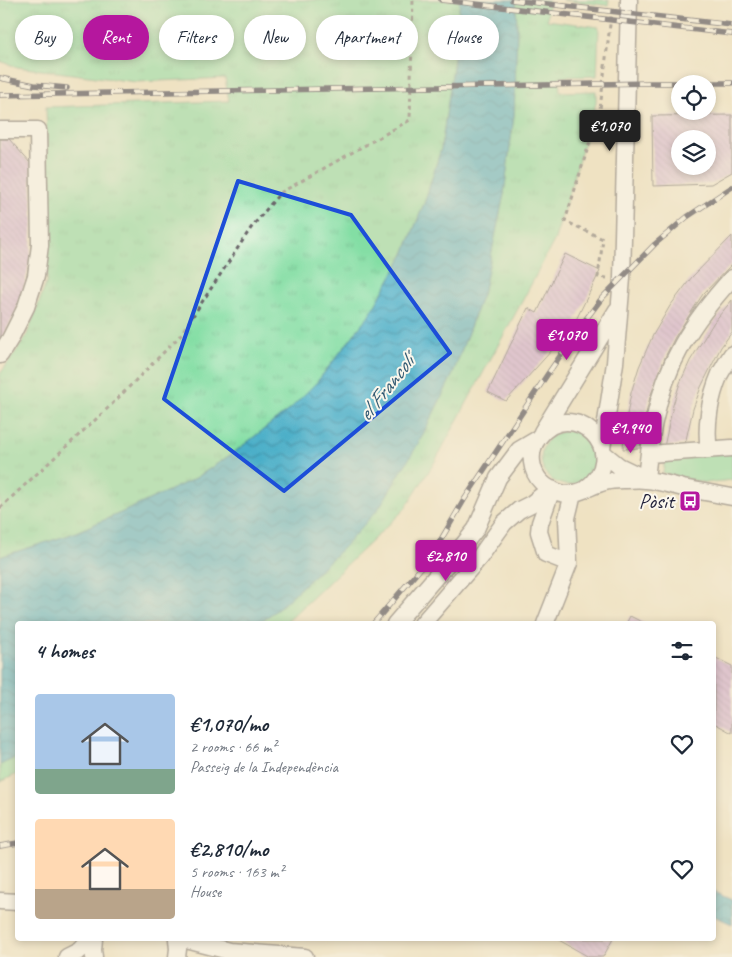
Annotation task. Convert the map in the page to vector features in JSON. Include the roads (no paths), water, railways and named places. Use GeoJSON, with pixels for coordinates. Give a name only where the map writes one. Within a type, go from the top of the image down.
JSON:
{"type":"FeatureCollection","features":[{"type":"Feature","properties":{"kind":"street"},"geometry":{"type":"LineString","coordinates":[[602,450],[614,363],[622,278],[630,0]]}},
{"type":"Feature","properties":{"kind":"street"},"geometry":{"type":"LineString","coordinates":[[0,130],[38,130],[40,245],[36,276],[26,307],[0,355]]}},
{"type":"Feature","properties":{"kind":"street"},"geometry":{"type":"LineString","coordinates":[[646,479],[654,421],[668,372],[691,328],[732,278]]}},
{"type":"Feature","properties":{"kind":"street"},"geometry":{"type":"LineString","coordinates":[[620,306],[539,437],[532,454],[533,469],[540,482],[546,487],[563,494],[579,492],[612,480],[646,479],[732,497]]}},
{"type":"Feature","properties":{"kind":"street"},"geometry":{"type":"LineString","coordinates":[[709,450],[706,437],[711,405],[720,374],[732,354]]}},
{"type":"Feature","properties":{"kind":"street"},"geometry":{"type":"LineString","coordinates":[[398,621],[476,529],[498,478],[519,450],[555,424],[564,422],[580,424],[599,440],[603,458],[599,475],[592,484],[579,492],[567,518],[569,563],[546,621]]}},
{"type":"Feature","properties":{"kind":"street"},"geometry":{"type":"LineString","coordinates":[[649,454],[732,448]]}},
{"type":"Feature","properties":{"kind":"street"},"geometry":{"type":"LineString","coordinates":[[602,450],[619,466],[646,479]]}},
{"type":"Feature","properties":{"kind":"street"},"geometry":{"type":"LineString","coordinates":[[425,621],[480,558],[510,516],[531,504],[551,489]]}},
{"type":"Feature","properties":{"kind":"street"},"geometry":{"type":"LineString","coordinates":[[551,489],[539,532],[546,554],[569,563]]}},
{"type":"Feature","properties":{"kind":"street"},"geometry":{"type":"LineString","coordinates":[[476,529],[488,546]]}},
{"type":"Feature","properties":{"kind":"street"},"geometry":{"type":"LineString","coordinates":[[0,900],[15,902]]}},
{"type":"Feature","properties":{"kind":"street"},"geometry":{"type":"LineString","coordinates":[[67,957],[79,951],[88,941]]}},
{"type":"Feature","properties":{"kind":"street"},"geometry":{"type":"LineString","coordinates":[[94,941],[94,957]]}},
{"type":"Feature","properties":{"kind":"street"},"geometry":{"type":"LineString","coordinates":[[177,941],[177,957]]}},
{"type":"Feature","properties":{"kind":"street"},"geometry":{"type":"LineString","coordinates":[[190,941],[229,951],[305,957]]}},
{"type":"Feature","properties":{"kind":"street"},"geometry":{"type":"LineString","coordinates":[[204,957],[229,951]]}},
{"type":"Feature","properties":{"kind":"water","name":"el Francolí"},"geometry":{"type":"Polygon","coordinates":[[[460,0],[516,0],[517,30],[514,115],[504,194],[484,289],[452,376],[418,444],[379,508],[344,547],[278,609],[261,621],[15,621],[15,758],[0,765],[0,557],[69,535],[196,478],[236,451],[290,409],[317,382],[371,313],[404,254],[425,201],[441,149],[454,60],[499,60],[499,15],[458,15],[460,0]]]}},
{"type":"Feature","properties":{"kind":"water"},"geometry":{"type":"Polygon","coordinates":[[[716,893],[732,900],[732,924],[716,917],[716,893]]]}},
{"type":"Feature","properties":{"kind":"railway"},"geometry":{"type":"LineString","coordinates":[[441,0],[732,34]]}},
{"type":"Feature","properties":{"kind":"railway"},"geometry":{"type":"LineString","coordinates":[[512,0],[732,25]]}},
{"type":"Feature","properties":{"kind":"railway"},"geometry":{"type":"LineString","coordinates":[[0,78],[34,85],[67,88]]}},
{"type":"Feature","properties":{"kind":"railway"},"geometry":{"type":"LineString","coordinates":[[0,95],[732,83]]}},
{"type":"Feature","properties":{"kind":"railway"},"geometry":{"type":"LineString","coordinates":[[376,621],[432,555],[464,500],[547,375],[602,298],[655,244],[687,217],[732,187]]}},
{"type":"Feature","properties":{"kind":"railway"},"geometry":{"type":"LineString","coordinates":[[0,846],[15,844]]}},
{"type":"Feature","properties":{"kind":"place","name":"Pòsit"},"geometry":{"type":"Point","coordinates":[690,501]}}]}
